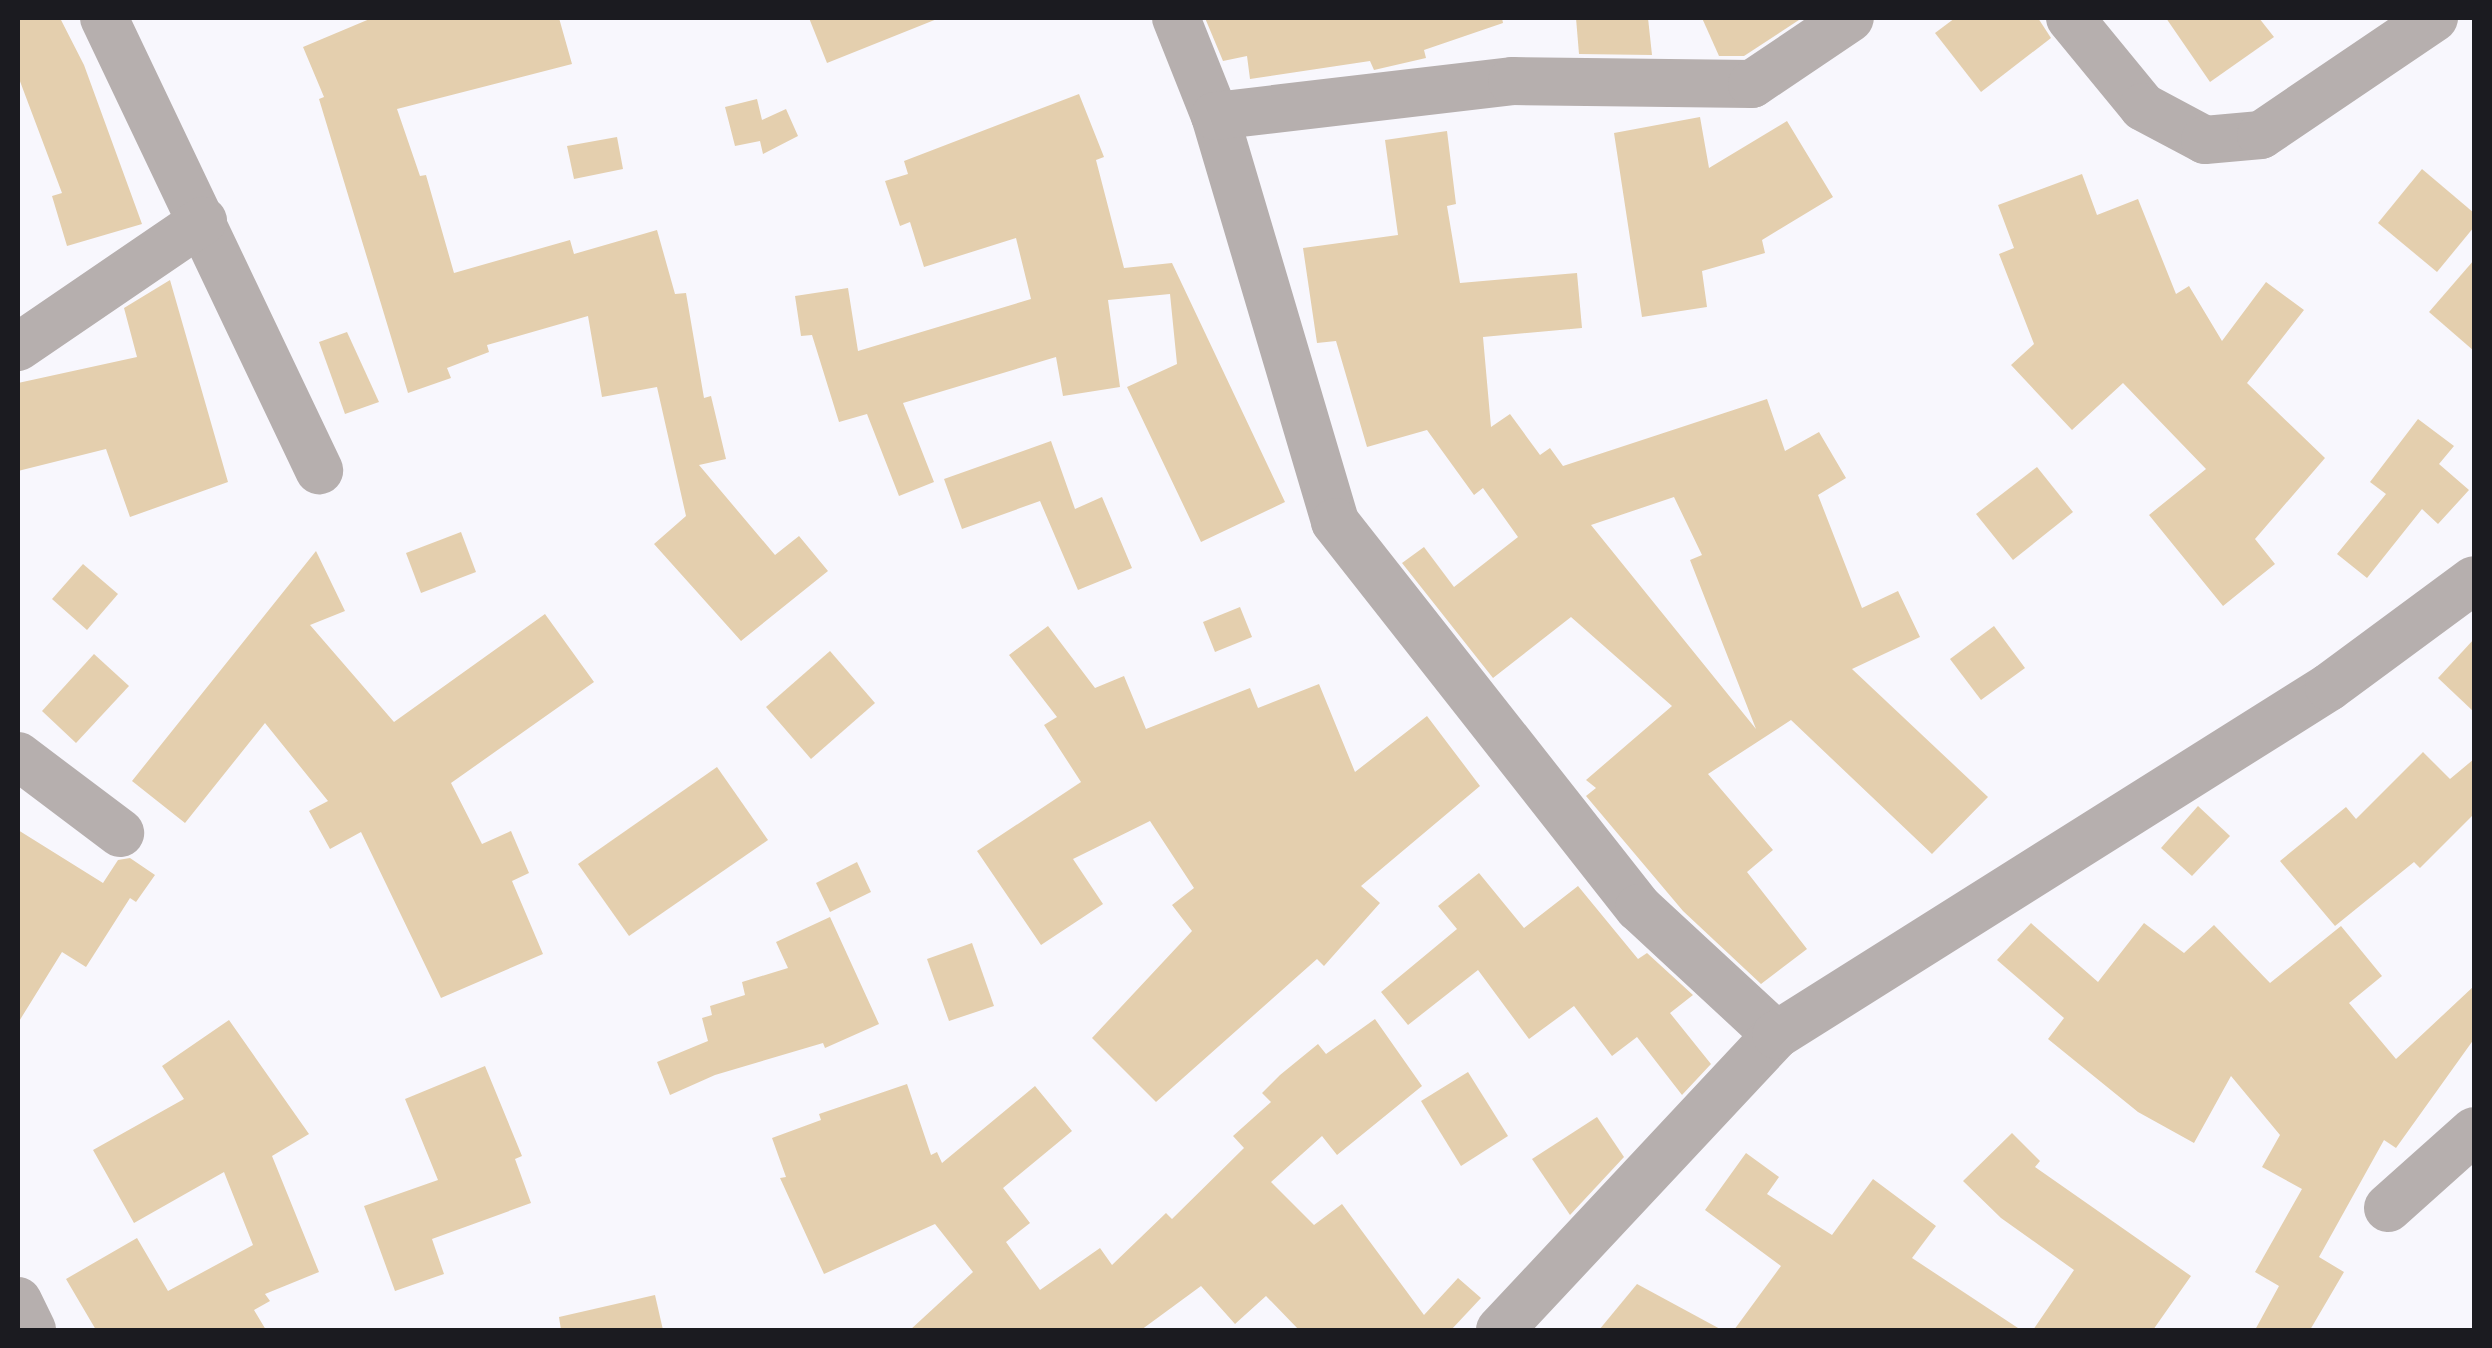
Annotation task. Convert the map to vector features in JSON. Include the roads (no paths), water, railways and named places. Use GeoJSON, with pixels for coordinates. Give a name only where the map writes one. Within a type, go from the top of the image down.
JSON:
{"type":"FeatureCollection","features":[{"type":"Feature","properties":{"kind":"street"},"geometry":{"type":"LineString","coordinates":[[104,18],[318,470]]}},
{"type":"Feature","properties":{"kind":"street"},"geometry":{"type":"LineString","coordinates":[[1176,18],[1216,116],[1335,522],[1639,908],[1776,1034]]}},
{"type":"Feature","properties":{"kind":"street"},"geometry":{"type":"LineString","coordinates":[[1216,116],[1512,81],[1752,84],[1850,18]]}},
{"type":"Feature","properties":{"kind":"street"},"geometry":{"type":"LineString","coordinates":[[2070,18],[2143,108],[2205,140],[2261,135],[2434,18]]}},
{"type":"Feature","properties":{"kind":"street"},"geometry":{"type":"LineString","coordinates":[[18,346],[203,221]]}},
{"type":"Feature","properties":{"kind":"street"},"geometry":{"type":"LineString","coordinates":[[1500,1330],[1776,1034],[2329,687],[2474,580]]}},
{"type":"Feature","properties":{"kind":"street"},"geometry":{"type":"LineString","coordinates":[[18,756],[120,833]]}},
{"type":"Feature","properties":{"kind":"street"},"geometry":{"type":"LineString","coordinates":[[2388,1208],[2474,1130]]}},
{"type":"Feature","properties":{"kind":"street"},"geometry":{"type":"LineString","coordinates":[[18,1301],[32,1330]]}}]}
